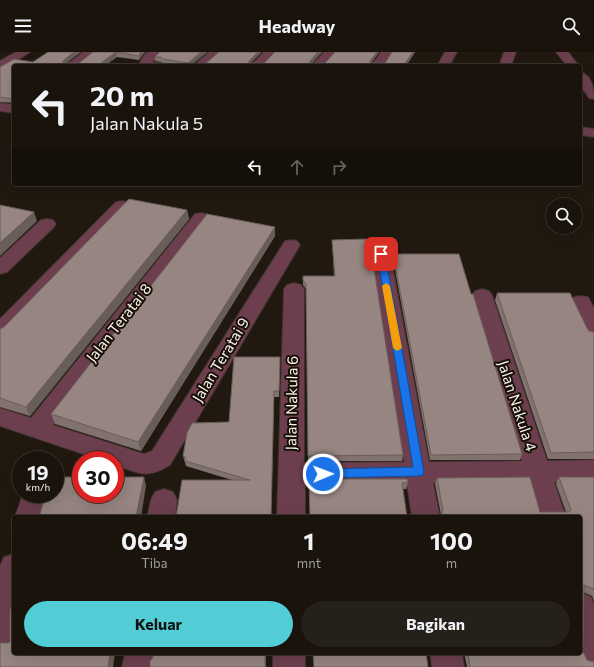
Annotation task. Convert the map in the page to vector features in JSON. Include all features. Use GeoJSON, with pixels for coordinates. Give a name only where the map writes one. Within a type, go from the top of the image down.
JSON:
{"type":"FeatureCollection","features":[{"type":"Feature","properties":{"kind":"street"},"geometry":{"type":"LineString","coordinates":[[0,66],[24,52]]}},
{"type":"Feature","properties":{"kind":"street"},"geometry":{"type":"LineString","coordinates":[[74,64],[91,52]]}},
{"type":"Feature","properties":{"kind":"street"},"geometry":{"type":"LineString","coordinates":[[201,64],[216,52]]}},
{"type":"Feature","properties":{"kind":"street"},"geometry":{"type":"LineString","coordinates":[[258,64],[271,52]]}},
{"type":"Feature","properties":{"kind":"street"},"geometry":{"type":"LineString","coordinates":[[319,64],[330,52]]}},
{"type":"Feature","properties":{"kind":"street"},"geometry":{"type":"LineString","coordinates":[[378,64],[387,52]]}},
{"type":"Feature","properties":{"kind":"street"},"geometry":{"type":"LineString","coordinates":[[444,64],[451,52]]}},
{"type":"Feature","properties":{"kind":"street"},"geometry":{"type":"LineString","coordinates":[[506,64],[510,52]]}},
{"type":"Feature","properties":{"kind":"street"},"geometry":{"type":"LineString","coordinates":[[582,80],[592,101]]}},
{"type":"Feature","properties":{"kind":"street"},"geometry":{"type":"LineString","coordinates":[[582,131],[594,133]]}},
{"type":"Feature","properties":{"kind":"street"},"geometry":{"type":"LineString","coordinates":[[0,331],[122,206]]}},
{"type":"Feature","properties":{"kind":"street","name":"Jalan Teratai 8"},"geometry":{"type":"LineString","coordinates":[[37,428],[201,218]]}},
{"type":"Feature","properties":{"kind":"street"},"geometry":{"type":"LineString","coordinates":[[0,268],[47,224]]}},
{"type":"Feature","properties":{"kind":"street","name":"Jalan Teratai 9"},"geometry":{"type":"LineString","coordinates":[[37,428],[144,464],[151,464],[161,458],[291,245]]}},
{"type":"Feature","properties":{"kind":"street"},"geometry":{"type":"LineString","coordinates":[[381,254],[426,515]]}},
{"type":"Feature","properties":{"kind":"street","name":"Jalan Nakula 6"},"geometry":{"type":"LineString","coordinates":[[290,515],[294,289]]}},
{"type":"Feature","properties":{"kind":"street","name":"Jalan Nakula 4"},"geometry":{"type":"LineString","coordinates":[[482,295],[551,515]]}},
{"type":"Feature","properties":{"kind":"street"},"geometry":{"type":"LineString","coordinates":[[581,302],[594,331]]}},
{"type":"Feature","properties":{"kind":"street"},"geometry":{"type":"LineString","coordinates":[[0,417],[37,428]]}},
{"type":"Feature","properties":{"kind":"street"},"geometry":{"type":"LineString","coordinates":[[291,474],[594,471]]}},
{"type":"Feature","properties":{"kind":"street"},"geometry":{"type":"LineString","coordinates":[[30,515],[33,503]]}},
{"type":"Feature","properties":{"kind":"street"},"geometry":{"type":"LineString","coordinates":[[0,613],[12,574]]}},
{"type":"Feature","properties":{"kind":"street"},"geometry":{"type":"LineString","coordinates":[[582,613],[594,652]]}},
{"type":"Feature","properties":{"kind":"street"},"geometry":{"type":"LineString","coordinates":[[0,633],[12,633]]}},
{"type":"Feature","properties":{"kind":"street"},"geometry":{"type":"LineString","coordinates":[[138,667],[141,655]]}},
{"type":"Feature","properties":{"kind":"street"},"geometry":{"type":"LineString","coordinates":[[289,655],[289,667]]}},
{"type":"Feature","properties":{"kind":"street"},"geometry":{"type":"LineString","coordinates":[[446,655],[448,667]]}},
{"type":"Feature","properties":{"kind":"building"},"geometry":{"type":"Polygon","coordinates":[[[48,52],[74,52],[63,61],[63,63],[79,63],[93,52],[116,52],[100,64],[12,64],[12,99],[0,97],[0,67],[14,59],[33,62],[48,52]]]}},
{"type":"Feature","properties":{"kind":"building"},"geometry":{"type":"Polygon","coordinates":[[[116,52],[141,52],[139,56],[116,52]]]}},
{"type":"Feature","properties":{"kind":"building"},"geometry":{"type":"Polygon","coordinates":[[[160,52],[201,52],[188,63],[155,57],[160,52]]]}},
{"type":"Feature","properties":{"kind":"building"},"geometry":{"type":"Polygon","coordinates":[[[219,52],[258,52],[249,61],[249,63],[264,63],[275,52],[318,52],[310,63],[325,63],[335,52],[377,52],[370,63],[385,63],[392,52],[413,52],[404,64],[206,63],[219,52]]]}},
{"type":"Feature","properties":{"kind":"building"},"geometry":{"type":"Polygon","coordinates":[[[129,199],[187,210],[26,407],[0,398],[0,329],[4,327],[129,199]]]}},
{"type":"Feature","properties":{"kind":"building"},"geometry":{"type":"Polygon","coordinates":[[[0,205],[34,212],[0,243],[0,205]]]}},
{"type":"Feature","properties":{"kind":"building"},"geometry":{"type":"Polygon","coordinates":[[[207,214],[275,227],[138,442],[51,414],[207,214]]]}},
{"type":"Feature","properties":{"kind":"building"},"geometry":{"type":"Polygon","coordinates":[[[366,239],[368,255],[372,255],[403,455],[308,456],[306,284],[303,280],[303,276],[335,276],[332,240],[366,239]]]}},
{"type":"Feature","properties":{"kind":"building"},"geometry":{"type":"Polygon","coordinates":[[[393,254],[459,254],[471,294],[473,294],[522,454],[431,455],[393,254]]]}},
{"type":"Feature","properties":{"kind":"building"},"geometry":{"type":"Polygon","coordinates":[[[497,293],[570,293],[587,328],[589,331],[594,332],[594,452],[551,453],[497,293]]]}},
{"type":"Feature","properties":{"kind":"building"},"geometry":{"type":"Polygon","coordinates":[[[234,357],[280,357],[279,391],[274,391],[271,515],[176,515],[182,480],[250,480],[185,461],[185,457],[183,456],[187,433],[192,423],[229,422],[234,357]]]}},
{"type":"Feature","properties":{"kind":"building"},"geometry":{"type":"Polygon","coordinates":[[[64,477],[72,477],[72,503],[124,503],[124,477],[144,477],[136,515],[40,515],[43,503],[64,503],[64,477]]]}},
{"type":"Feature","properties":{"kind":"building"},"geometry":{"type":"Polygon","coordinates":[[[530,477],[540,512],[569,512],[571,510],[559,477],[594,477],[594,589],[584,585],[583,646],[582,515],[443,515],[437,478],[530,477]]]}},
{"type":"Feature","properties":{"kind":"building"},"geometry":{"type":"Polygon","coordinates":[[[309,479],[407,479],[408,482],[402,483],[407,515],[310,515],[309,479]]]}},
{"type":"Feature","properties":{"kind":"building"},"geometry":{"type":"Polygon","coordinates":[[[12,604],[12,655],[110,655],[108,667],[0,667],[0,643],[10,642],[10,610],[12,604]]]}},
{"type":"Feature","properties":{"kind":"building"},"geometry":{"type":"Polygon","coordinates":[[[582,649],[587,660],[594,662],[594,667],[470,667],[468,655],[582,655],[582,649]]]}},
{"type":"Feature","properties":{"kind":"building"},"geometry":{"type":"Polygon","coordinates":[[[153,655],[265,655],[265,667],[150,667],[150,661],[153,655]]]}},
{"type":"Feature","properties":{"kind":"building"},"geometry":{"type":"Polygon","coordinates":[[[313,655],[426,655],[428,667],[314,667],[313,655]]]}},
{"type":"Feature","properties":{"kind":"slow traffic"},"geometry":{"type":"LineString","coordinates":[[386,286],[397,348]]}},
{"type":"Feature","properties":{"kind":"route"},"geometry":{"type":"LineString","coordinates":[[323,474],[419,472],[381,254]]}}]}
